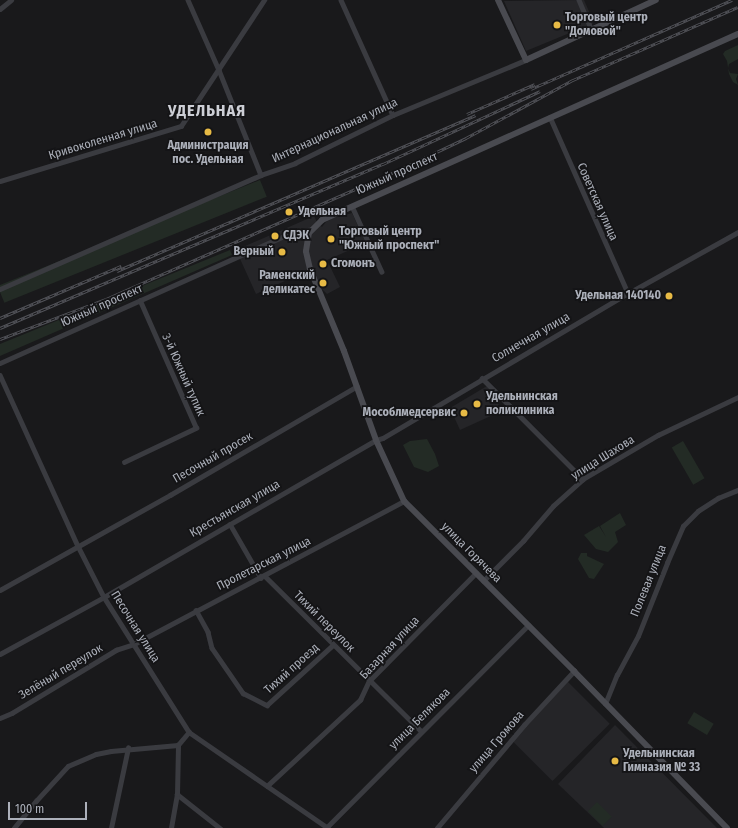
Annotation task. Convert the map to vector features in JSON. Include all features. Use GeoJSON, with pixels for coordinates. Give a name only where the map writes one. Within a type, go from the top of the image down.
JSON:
{"type":"FeatureCollection","features":[{"type":"Feature","properties":{"kind":"main road"},"geometry":{"type":"LineString","coordinates":[[498,0],[526,60]]}},
{"type":"Feature","properties":{"kind":"main road","name":"Интернациональная улица"},"geometry":{"type":"LineString","coordinates":[[526,60],[653,1]]}},
{"type":"Feature","properties":{"kind":"main road","name":"Южный проспект"},"geometry":{"type":"LineString","coordinates":[[312,230],[322,220],[352,206],[738,34]]}},
{"type":"Feature","properties":{"kind":"main road","name":"улица Горячева"},"geometry":{"type":"LineString","coordinates":[[312,230],[306,245],[307,261],[357,386],[376,440],[404,502],[574,671],[727,828]]}},
{"type":"Feature","properties":{"kind":"street"},"geometry":{"type":"LineString","coordinates":[[0,9],[11,0]]}},
{"type":"Feature","properties":{"kind":"street"},"geometry":{"type":"LineString","coordinates":[[188,0],[219,70],[261,175]]}},
{"type":"Feature","properties":{"kind":"street","name":"Кривоколенная улица"},"geometry":{"type":"LineString","coordinates":[[0,181],[181,126],[264,0]]}},
{"type":"Feature","properties":{"kind":"street"},"geometry":{"type":"LineString","coordinates":[[341,0],[393,115]]}},
{"type":"Feature","properties":{"kind":"street"},"geometry":{"type":"LineString","coordinates":[[578,0],[592,30]]}},
{"type":"Feature","properties":{"kind":"street","name":"Интернациональная улица"},"geometry":{"type":"LineString","coordinates":[[0,289],[261,175],[295,163],[393,115],[526,60]]}},
{"type":"Feature","properties":{"kind":"street","name":"Советская улица"},"geometry":{"type":"LineString","coordinates":[[550,117],[628,293]]}},
{"type":"Feature","properties":{"kind":"street"},"geometry":{"type":"LineString","coordinates":[[352,206],[382,272]]}},
{"type":"Feature","properties":{"kind":"street","name":"Южный проспект"},"geometry":{"type":"LineString","coordinates":[[0,363],[290,234],[312,230]]}},
{"type":"Feature","properties":{"kind":"street","name":"Солнечная улица"},"geometry":{"type":"LineString","coordinates":[[376,440],[383,438],[482,378],[628,293],[738,232]]}},
{"type":"Feature","properties":{"kind":"street","name":"3-й Южный тупик"},"geometry":{"type":"LineString","coordinates":[[124,462],[196,428],[140,301]]}},
{"type":"Feature","properties":{"kind":"street","name":"Песочная улица"},"geometry":{"type":"LineString","coordinates":[[0,375],[78,546],[104,597],[189,732],[327,828]]}},
{"type":"Feature","properties":{"kind":"street"},"geometry":{"type":"LineString","coordinates":[[482,378],[583,479]]}},
{"type":"Feature","properties":{"kind":"street","name":"Песочный просек"},"geometry":{"type":"LineString","coordinates":[[0,590],[357,386]]}},
{"type":"Feature","properties":{"kind":"street","name":"улица Шахова"},"geometry":{"type":"LineString","coordinates":[[483,581],[523,541],[554,506],[583,479],[658,435],[738,397]]}},
{"type":"Feature","properties":{"kind":"street","name":"Крестьянская улица"},"geometry":{"type":"LineString","coordinates":[[0,654],[104,597],[376,440]]}},
{"type":"Feature","properties":{"kind":"street","name":"Полевая улица"},"geometry":{"type":"LineString","coordinates":[[605,704],[617,675],[638,636],[667,563],[684,526],[698,511],[718,498],[738,490]]}},
{"type":"Feature","properties":{"kind":"street","name":"Пролетарская улица"},"geometry":{"type":"LineString","coordinates":[[134,644],[196,610],[263,577],[404,502]]}},
{"type":"Feature","properties":{"kind":"street","name":"Тихий переулок"},"geometry":{"type":"LineString","coordinates":[[230,524],[263,577],[421,731]]}},
{"type":"Feature","properties":{"kind":"street","name":"Базарная улица"},"geometry":{"type":"LineString","coordinates":[[267,786],[360,700],[369,681],[476,573]]}},
{"type":"Feature","properties":{"kind":"street","name":"Тихий проезд"},"geometry":{"type":"LineString","coordinates":[[196,610],[208,632],[212,648],[243,693],[268,705],[333,645]]}},
{"type":"Feature","properties":{"kind":"street","name":"улица Белякова"},"geometry":{"type":"LineString","coordinates":[[327,828],[421,731],[528,625]]}},
{"type":"Feature","properties":{"kind":"street","name":"Зелёный переулок"},"geometry":{"type":"LineString","coordinates":[[0,718],[12,713],[116,650],[134,644]]}},
{"type":"Feature","properties":{"kind":"street","name":"улица Громова"},"geometry":{"type":"LineString","coordinates":[[437,828],[524,725],[574,671]]}},
{"type":"Feature","properties":{"kind":"street"},"geometry":{"type":"LineString","coordinates":[[171,828],[177,794],[178,746],[189,732]]}},
{"type":"Feature","properties":{"kind":"street"},"geometry":{"type":"LineString","coordinates":[[14,828],[68,766],[96,754],[128,748],[178,746]]}},
{"type":"Feature","properties":{"kind":"street"},"geometry":{"type":"LineString","coordinates":[[112,828],[128,748]]}},
{"type":"Feature","properties":{"kind":"street"},"geometry":{"type":"LineString","coordinates":[[177,794],[220,828]]}},
{"type":"Feature","properties":{"kind":"street"},"geometry":{"type":"LineString","coordinates":[[442,823],[446,828]]}},
{"type":"Feature","properties":{"kind":"shaded area"},"geometry":{"type":"Polygon","coordinates":[[[584,0],[594,23],[526,51],[504,1],[584,0]]]}},
{"type":"Feature","properties":{"kind":"shaded area"},"geometry":{"type":"Polygon","coordinates":[[[738,45],[738,59],[729,64],[728,68],[727,61],[723,54],[725,51],[738,45]]]}},
{"type":"Feature","properties":{"kind":"shaded area"},"geometry":{"type":"Polygon","coordinates":[[[728,68],[730,73],[738,74],[736,79],[738,85],[733,82],[728,68]]]}},
{"type":"Feature","properties":{"kind":"shaded area"},"geometry":{"type":"Polygon","coordinates":[[[260,180],[267,197],[4,303],[0,292],[0,285],[260,180]]]}},
{"type":"Feature","properties":{"kind":"shaded area"},"geometry":{"type":"Polygon","coordinates":[[[352,213],[366,243],[327,260],[340,287],[327,294],[305,272],[256,294],[236,250],[314,216],[322,227],[326,222],[333,218],[352,213]]]}},
{"type":"Feature","properties":{"kind":"shaded area"},"geometry":{"type":"Polygon","coordinates":[[[230,250],[232,255],[0,356],[0,344],[230,250]]]}},
{"type":"Feature","properties":{"kind":"shaded area","name":"Удельнинская поликлиника"},"geometry":{"type":"Polygon","coordinates":[[[487,386],[501,400],[493,415],[460,430],[450,408],[487,386]]]}},
{"type":"Feature","properties":{"kind":"shaded area"},"geometry":{"type":"Polygon","coordinates":[[[427,439],[435,454],[439,466],[428,472],[414,467],[403,445],[410,441],[427,439]]]}},
{"type":"Feature","properties":{"kind":"shaded area"},"geometry":{"type":"Polygon","coordinates":[[[683,441],[704,478],[693,485],[672,447],[683,441]]]}},
{"type":"Feature","properties":{"kind":"shaded area"},"geometry":{"type":"Polygon","coordinates":[[[620,513],[626,525],[615,532],[618,542],[608,552],[596,549],[584,535],[599,526],[606,537],[600,526],[620,513]]]}},
{"type":"Feature","properties":{"kind":"shaded area"},"geometry":{"type":"Polygon","coordinates":[[[581,553],[587,553],[587,556],[604,564],[594,579],[589,578],[578,559],[581,553]]]}},
{"type":"Feature","properties":{"kind":"shaded area"},"geometry":{"type":"Polygon","coordinates":[[[568,682],[610,724],[552,781],[511,739],[568,682]]]}},
{"type":"Feature","properties":{"kind":"shaded area"},"geometry":{"type":"Polygon","coordinates":[[[694,712],[714,724],[707,735],[687,723],[694,712]]]}},
{"type":"Feature","properties":{"kind":"shaded area","name":"Удельнинская Гимназия № 33"},"geometry":{"type":"Polygon","coordinates":[[[615,725],[717,828],[604,828],[558,784],[615,725]]]}},
{"type":"Feature","properties":{"kind":"shaded area"},"geometry":{"type":"Polygon","coordinates":[[[597,802],[612,817],[603,826],[588,811],[597,802]]]}},
{"type":"Feature","properties":{"kind":"railway"},"geometry":{"type":"LineString","coordinates":[[531,89],[732,0]]}},
{"type":"Feature","properties":{"kind":"railway"},"geometry":{"type":"LineString","coordinates":[[0,339],[106,299],[405,167],[466,138],[573,80],[738,7]]}},
{"type":"Feature","properties":{"kind":"railway"},"geometry":{"type":"LineString","coordinates":[[467,114],[535,84]]}},
{"type":"Feature","properties":{"kind":"railway"},"geometry":{"type":"LineString","coordinates":[[0,328],[383,164],[540,91]]}},
{"type":"Feature","properties":{"kind":"railway"},"geometry":{"type":"LineString","coordinates":[[117,271],[475,115]]}},
{"type":"Feature","properties":{"kind":"railway"},"geometry":{"type":"LineString","coordinates":[[0,318],[121,266]]}},
{"type":"Feature","properties":{"kind":"place","name":"Торговый центр \"Домовой\""},"geometry":{"type":"Point","coordinates":[557,25]}},
{"type":"Feature","properties":{"kind":"place","name":"Администрация пос. Удельная"},"geometry":{"type":"Point","coordinates":[208,132]}},
{"type":"Feature","properties":{"kind":"place","name":"Удельная"},"geometry":{"type":"Point","coordinates":[289,212]}},
{"type":"Feature","properties":{"kind":"place","name":"СДЭК"},"geometry":{"type":"Point","coordinates":[275,236]}},
{"type":"Feature","properties":{"kind":"place","name":"Торговый центр \"Южный проспект\""},"geometry":{"type":"Point","coordinates":[331,239]}},
{"type":"Feature","properties":{"kind":"place","name":"Верный"},"geometry":{"type":"Point","coordinates":[282,252]}},
{"type":"Feature","properties":{"kind":"place","name":"Сгомонъ"},"geometry":{"type":"Point","coordinates":[323,264]}},
{"type":"Feature","properties":{"kind":"place","name":"Раменский деликатес"},"geometry":{"type":"Point","coordinates":[323,283]}},
{"type":"Feature","properties":{"kind":"place","name":"Удельная 140140"},"geometry":{"type":"Point","coordinates":[669,296]}},
{"type":"Feature","properties":{"kind":"place","name":"Удельнинская поликлиника"},"geometry":{"type":"Point","coordinates":[477,404]}},
{"type":"Feature","properties":{"kind":"place","name":"Мособлмедсервис"},"geometry":{"type":"Point","coordinates":[464,413]}},
{"type":"Feature","properties":{"kind":"place","name":"Удельнинская Гимназия № 33"},"geometry":{"type":"Point","coordinates":[615,761]}},
{"type":"Feature","properties":{"kind":"district","name":"УДЕЛЬНАЯ"},"geometry":{"type":"Point","coordinates":[207,111]}}]}
